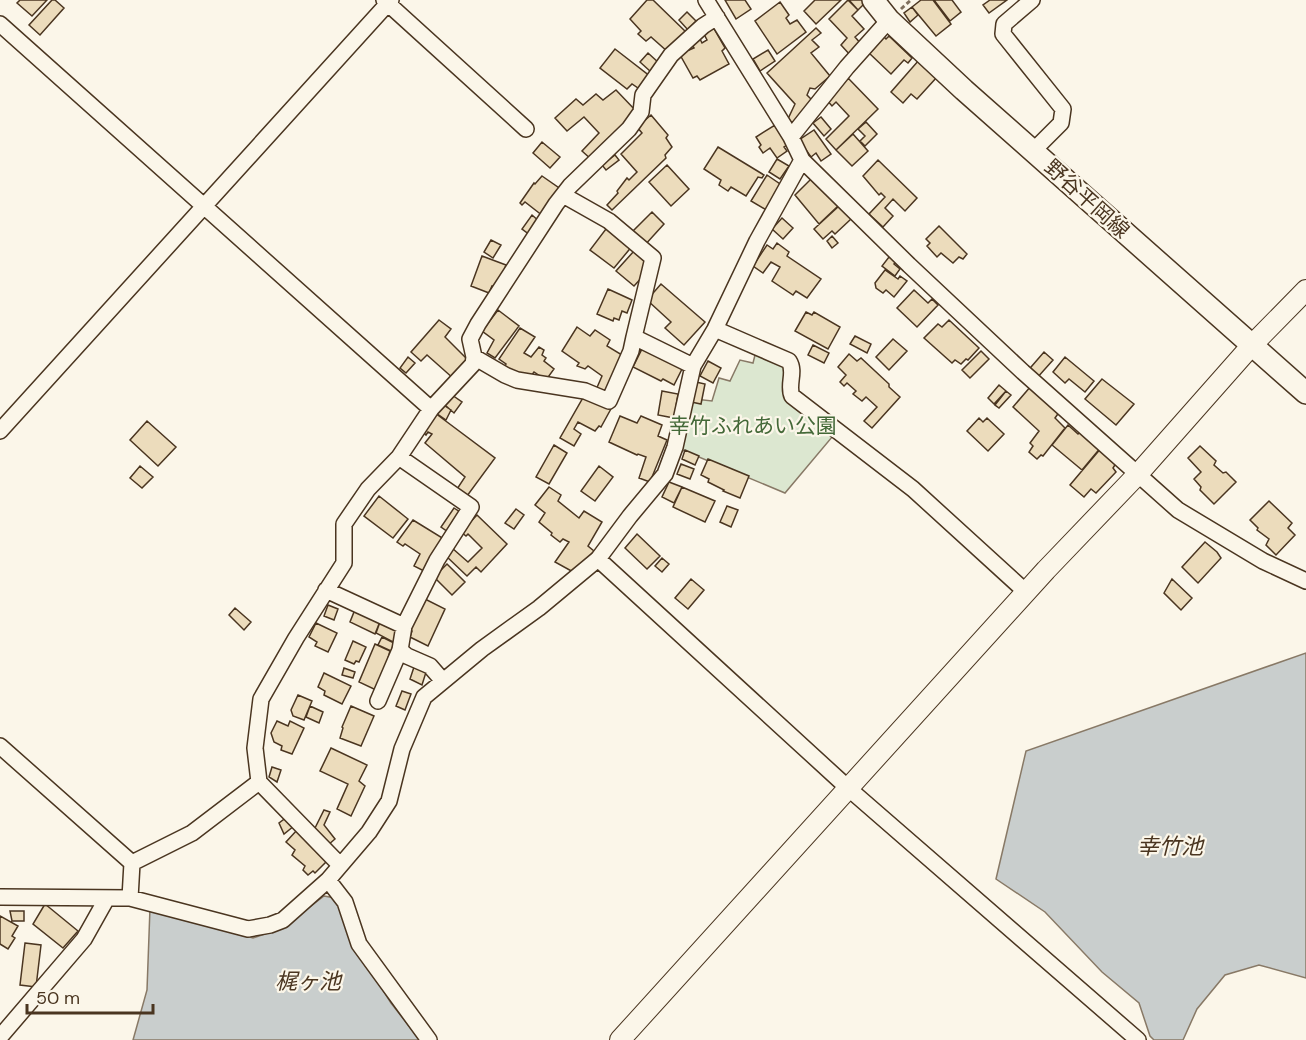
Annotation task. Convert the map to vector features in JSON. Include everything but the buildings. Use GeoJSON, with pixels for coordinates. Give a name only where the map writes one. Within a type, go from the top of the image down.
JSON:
{"type":"FeatureCollection","features":[{"type":"Feature","properties":{"kind":"main road","name":"野谷平岡線"},"geometry":{"type":"LineString","coordinates":[[873,0],[889,20],[1033,151],[1306,393]]}},
{"type":"Feature","properties":{"kind":"street"},"geometry":{"type":"LineString","coordinates":[[706,0],[791,137],[802,160],[974,326],[1178,510],[1263,561],[1306,581]]}},
{"type":"Feature","properties":{"kind":"street"},"geometry":{"type":"LineString","coordinates":[[1032,0],[1004,24],[1003,34],[1063,109],[1061,123],[1033,151]]}},
{"type":"Feature","properties":{"kind":"street"},"geometry":{"type":"LineString","coordinates":[[0,431],[388,1],[525,129]]}},
{"type":"Feature","properties":{"kind":"street"},"geometry":{"type":"LineString","coordinates":[[340,865],[259,782],[255,748],[261,699],[344,563],[344,525],[368,489],[399,458],[431,409],[473,364],[474,357],[470,339],[563,195],[629,129],[641,112],[643,95],[671,55],[703,26],[717,17]]}},
{"type":"Feature","properties":{"kind":"street"},"geometry":{"type":"LineString","coordinates":[[791,137],[847,67],[889,20]]}},
{"type":"Feature","properties":{"kind":"street"},"geometry":{"type":"LineString","coordinates":[[0,24],[431,409]]}},
{"type":"Feature","properties":{"kind":"street"},"geometry":{"type":"LineString","coordinates":[[0,897],[130,898],[248,928],[270,925],[283,920],[328,880],[369,832],[389,801],[402,749],[424,696],[598,560],[665,474],[675,447],[693,366],[715,329],[758,241],[802,160]]}},
{"type":"Feature","properties":{"kind":"street"},"geometry":{"type":"LineString","coordinates":[[474,357],[517,380],[585,391],[609,401],[631,351],[653,258],[609,221],[563,195]]}},
{"type":"Feature","properties":{"kind":"street"},"geometry":{"type":"LineString","coordinates":[[621,1040],[1026,592],[1138,474],[1252,345],[1306,290]]}},
{"type":"Feature","properties":{"kind":"street"},"geometry":{"type":"LineString","coordinates":[[715,329],[789,362],[792,366],[790,391],[792,396],[913,489],[1026,592]]}},
{"type":"Feature","properties":{"kind":"street"},"geometry":{"type":"LineString","coordinates":[[634,337],[693,366]]}},
{"type":"Feature","properties":{"kind":"street"},"geometry":{"type":"LineString","coordinates":[[378,701],[400,650],[404,626],[437,560],[471,507],[399,458]]}},
{"type":"Feature","properties":{"kind":"street"},"geometry":{"type":"LineString","coordinates":[[598,560],[848,788],[1138,1040]]}},
{"type":"Feature","properties":{"kind":"street"},"geometry":{"type":"LineString","coordinates":[[326,590],[404,626]]}},
{"type":"Feature","properties":{"kind":"street"},"geometry":{"type":"LineString","coordinates":[[400,650],[407,656],[430,666],[443,681]]}},
{"type":"Feature","properties":{"kind":"street"},"geometry":{"type":"LineString","coordinates":[[0,746],[132,863]]}},
{"type":"Feature","properties":{"kind":"street"},"geometry":{"type":"LineString","coordinates":[[132,863],[192,833],[259,782]]}},
{"type":"Feature","properties":{"kind":"street"},"geometry":{"type":"LineString","coordinates":[[130,898],[132,863]]}},
{"type":"Feature","properties":{"kind":"street"},"geometry":{"type":"LineString","coordinates":[[328,880],[345,902],[359,944],[429,1040]]}},
{"type":"Feature","properties":{"kind":"street"},"geometry":{"type":"LineString","coordinates":[[0,1037],[84,939],[107,898]]}},
{"type":"Feature","properties":{"kind":"green space","name":"幸竹ふれあい公園"},"geometry":{"type":"Polygon","coordinates":[[[757,347],[792,366],[792,396],[838,430],[785,493],[675,447],[686,398],[712,401],[719,378],[730,381],[740,360],[753,363],[757,347]]]}},
{"type":"Feature","properties":{"kind":"water","name":"幸竹池"},"geometry":{"type":"Polygon","coordinates":[[[1306,653],[1306,978],[1259,965],[1225,975],[1197,1009],[1183,1040],[1154,1040],[1150,1036],[1139,1003],[1102,972],[1045,912],[996,879],[1026,751],[1306,653]]]}},
{"type":"Feature","properties":{"kind":"water","name":"梶ヶ池"},"geometry":{"type":"Polygon","coordinates":[[[324,896],[335,898],[342,908],[352,940],[391,1003],[420,1040],[133,1040],[147,990],[150,908],[253,938],[282,928],[324,896]]]}}]}
